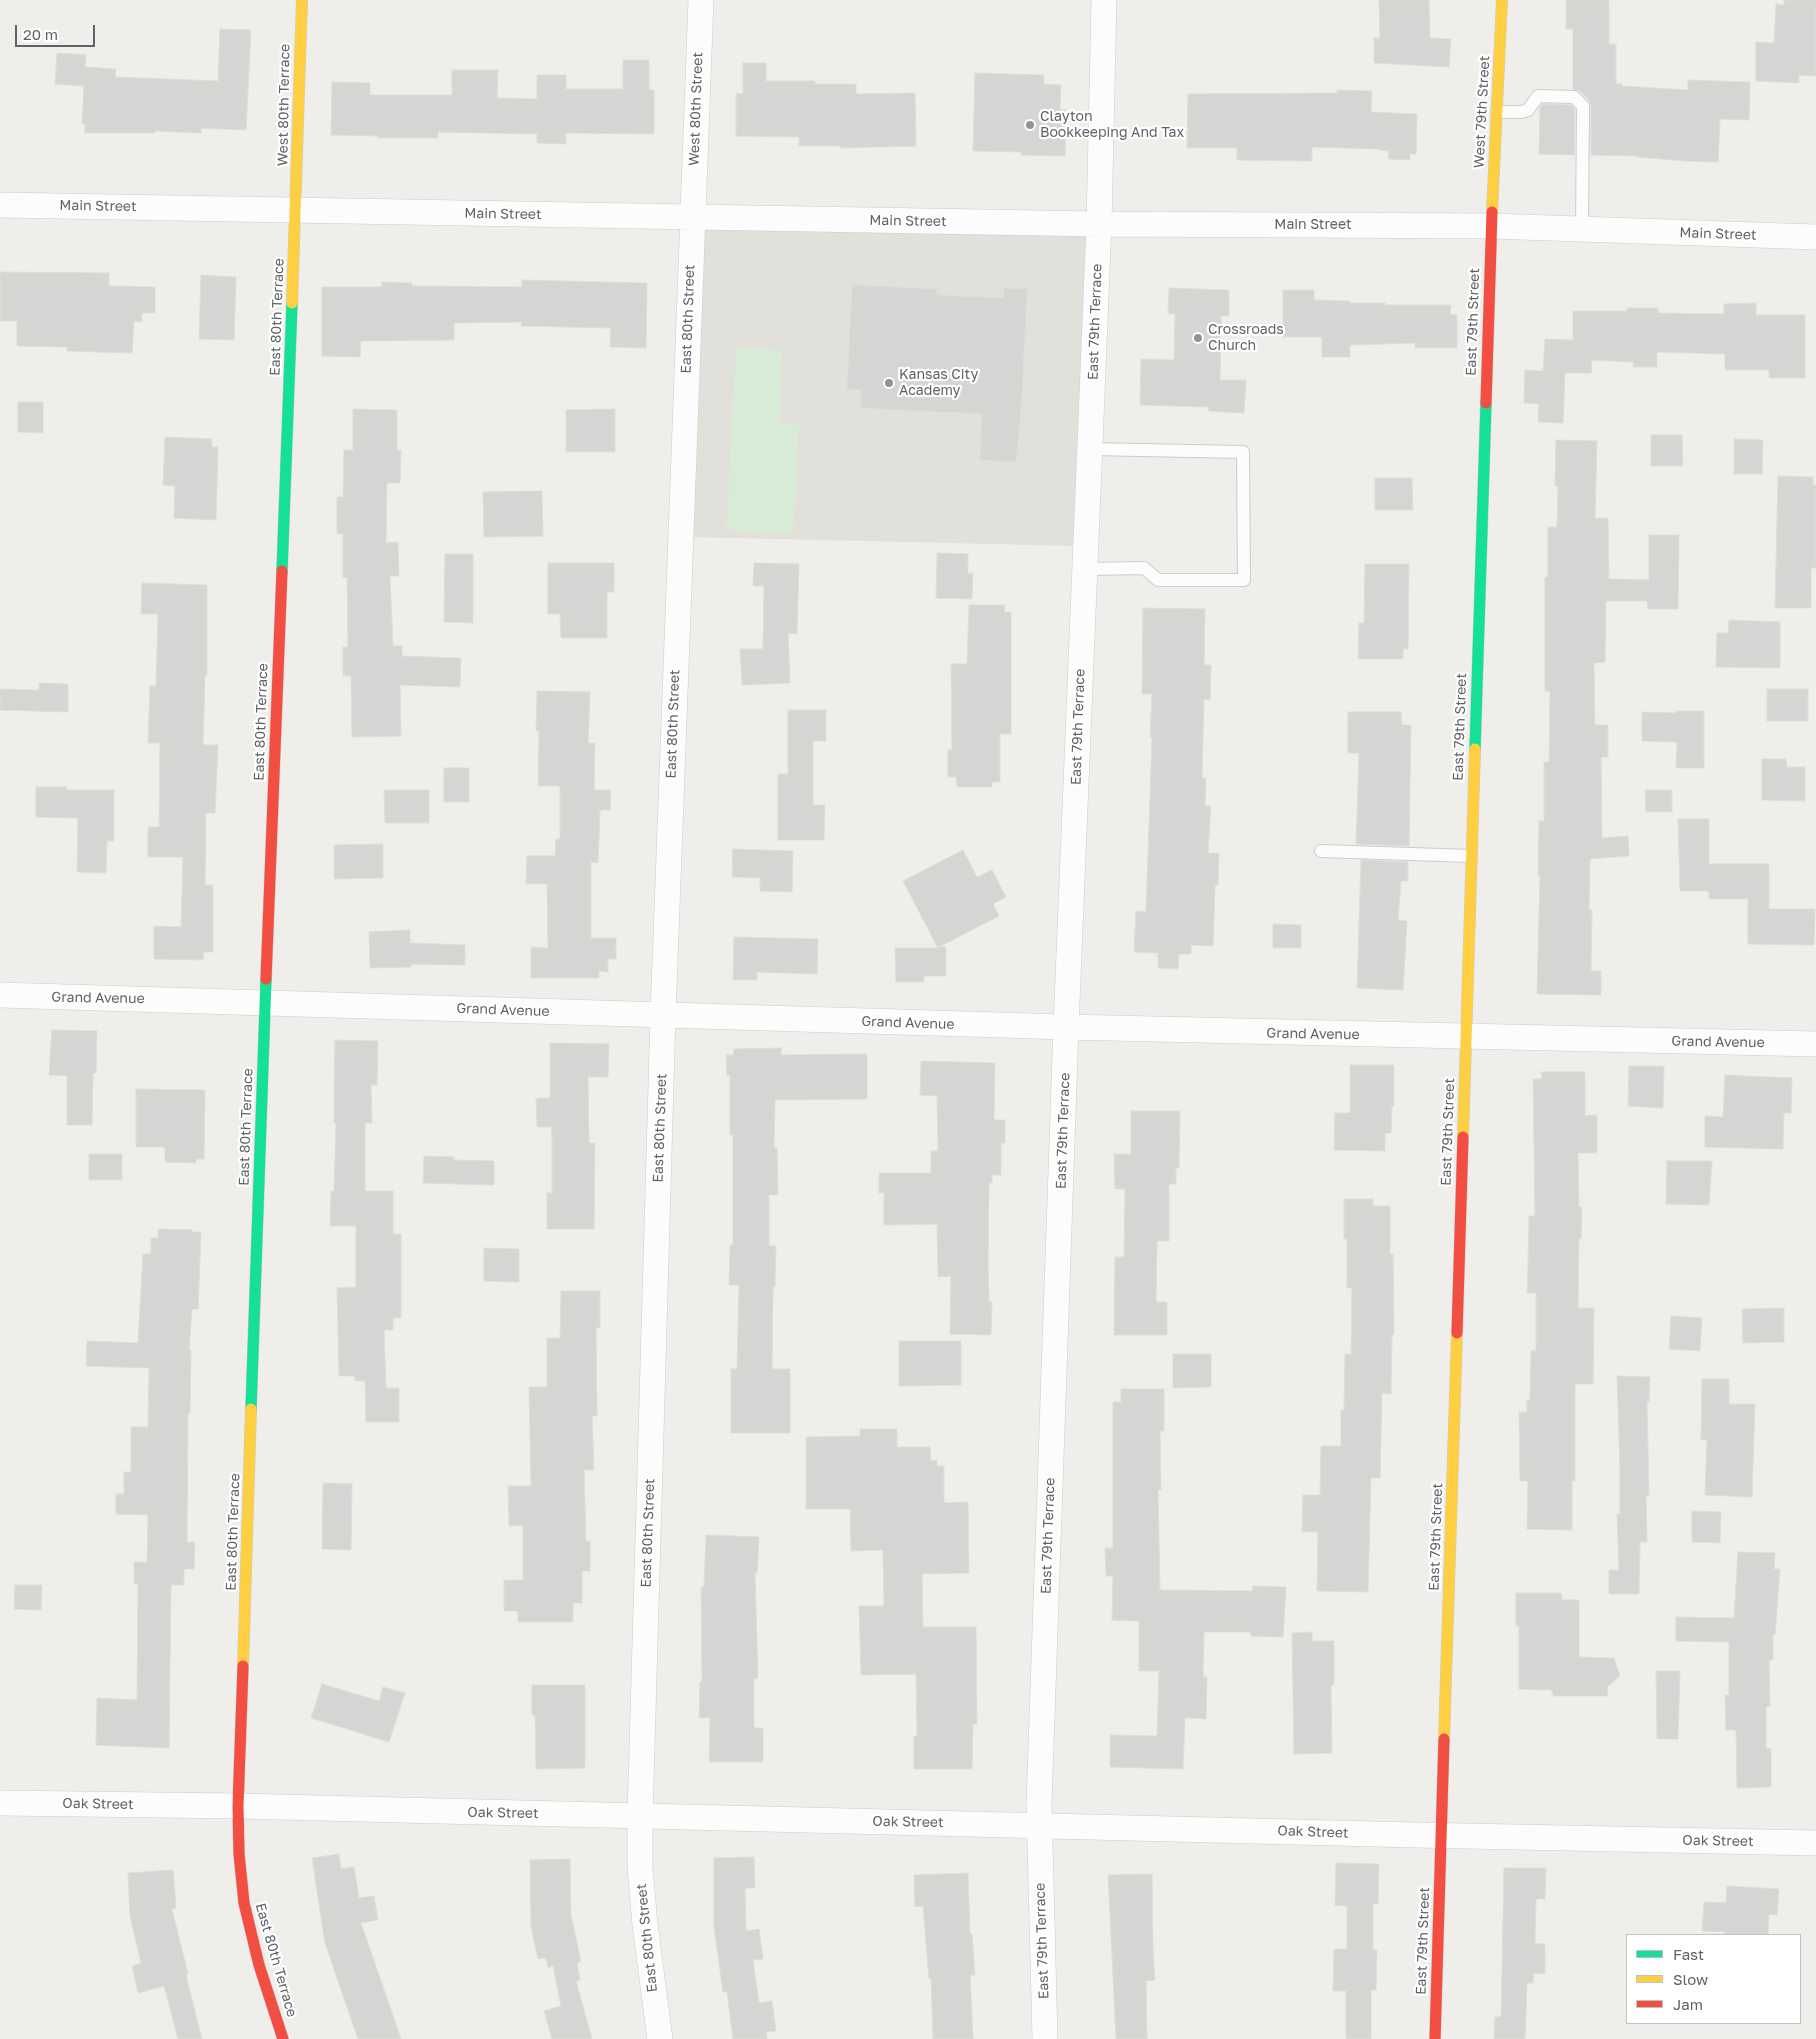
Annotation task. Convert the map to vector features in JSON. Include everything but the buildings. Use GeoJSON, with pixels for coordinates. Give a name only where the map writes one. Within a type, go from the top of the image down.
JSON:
{"type":"FeatureCollection","features":[{"type":"Feature","properties":{"kind":"street","name":"West 80th Terrace"},"geometry":{"type":"LineString","coordinates":[[296,210],[302,0]]}},
{"type":"Feature","properties":{"kind":"street","name":"West 80th Street"},"geometry":{"type":"LineString","coordinates":[[692,217],[700,0]]}},
{"type":"Feature","properties":{"kind":"street","name":"East 79th Terrace"},"geometry":{"type":"LineString","coordinates":[[1045,2039],[1038,1825],[1066,1028],[1099,224],[1104,0]]}},
{"type":"Feature","properties":{"kind":"street","name":"West 79th Street"},"geometry":{"type":"LineString","coordinates":[[1491,226],[1502,0]]}},
{"type":"Feature","properties":{"kind":"street","name":"Main Street"},"geometry":{"type":"LineString","coordinates":[[0,205],[1099,224],[1491,226],[1816,237]]}},
{"type":"Feature","properties":{"kind":"street","name":"East 80th Terrace"},"geometry":{"type":"LineString","coordinates":[[284,2039],[259,1965],[244,1903],[239,1854],[238,1806],[265,1002],[296,210]]}},
{"type":"Feature","properties":{"kind":"street","name":"East 80th Street"},"geometry":{"type":"LineString","coordinates":[[660,2039],[644,1925],[640,1868],[640,1817],[663,1015],[692,217]]}},
{"type":"Feature","properties":{"kind":"street","name":"East 79th Street"},"geometry":{"type":"LineString","coordinates":[[1435,2039],[1491,226]]}},
{"type":"Feature","properties":{"kind":"street","name":"Grand Avenue"},"geometry":{"type":"LineString","coordinates":[[0,995],[1066,1028],[1816,1044]]}},
{"type":"Feature","properties":{"kind":"street","name":"Oak Street"},"geometry":{"type":"LineString","coordinates":[[0,1803],[238,1806],[1442,1836],[1816,1843]]}},
{"type":"Feature","properties":{"kind":"lane"},"geometry":{"type":"LineString","coordinates":[[1497,112],[1521,112],[1528,110],[1538,96],[1574,97],[1582,106],[1582,229]]}},
{"type":"Feature","properties":{"kind":"lane"},"geometry":{"type":"LineString","coordinates":[[1085,569],[1144,568],[1158,580],[1244,580],[1243,452],[1090,449]]}},
{"type":"Feature","properties":{"kind":"lane"},"geometry":{"type":"LineString","coordinates":[[1321,851],[1471,856]]}},
{"type":"Feature","properties":{"kind":"shaded area","name":"Kansas City Academy"},"geometry":{"type":"Polygon","coordinates":[[[700,226],[1091,230],[1079,546],[688,537],[700,226]]]}},
{"type":"Feature","properties":{"kind":"green space"},"geometry":{"type":"Polygon","coordinates":[[[736,348],[782,350],[779,423],[799,424],[793,534],[726,530],[736,348]]]}},
{"type":"Feature","properties":{"kind":"traffic: fast"},"geometry":{"type":"LineString","coordinates":[[282,571],[292,303]]}},
{"type":"Feature","properties":{"kind":"traffic: fast"},"geometry":{"type":"LineString","coordinates":[[1475,749],[1486,403]]}},
{"type":"Feature","properties":{"kind":"traffic: fast"},"geometry":{"type":"LineString","coordinates":[[251,1409],[266,979]]}},
{"type":"Feature","properties":{"kind":"traffic: slow"},"geometry":{"type":"LineString","coordinates":[[292,303],[302,0]]}},
{"type":"Feature","properties":{"kind":"traffic: slow"},"geometry":{"type":"LineString","coordinates":[[1492,212],[1502,0]]}},
{"type":"Feature","properties":{"kind":"traffic: slow"},"geometry":{"type":"LineString","coordinates":[[1463,1137],[1475,749]]}},
{"type":"Feature","properties":{"kind":"traffic: slow"},"geometry":{"type":"LineString","coordinates":[[1444,1739],[1457,1333]]}},
{"type":"Feature","properties":{"kind":"traffic: slow"},"geometry":{"type":"LineString","coordinates":[[243,1666],[251,1409]]}},
{"type":"Feature","properties":{"kind":"traffic: jam"},"geometry":{"type":"LineString","coordinates":[[1486,403],[1492,212]]}},
{"type":"Feature","properties":{"kind":"traffic: jam"},"geometry":{"type":"LineString","coordinates":[[266,979],[282,571]]}},
{"type":"Feature","properties":{"kind":"traffic: jam"},"geometry":{"type":"LineString","coordinates":[[1457,1333],[1463,1137]]}},
{"type":"Feature","properties":{"kind":"traffic: jam"},"geometry":{"type":"LineString","coordinates":[[243,1666],[238,1806],[239,1854],[244,1903],[259,1965],[283,2039]]}},
{"type":"Feature","properties":{"kind":"traffic: jam"},"geometry":{"type":"LineString","coordinates":[[1435,2039],[1444,1739]]}},
{"type":"Feature","properties":{"kind":"place","name":"Clayton Bookkeeping And Tax"},"geometry":{"type":"Point","coordinates":[1030,125]}},
{"type":"Feature","properties":{"kind":"place","name":"Crossroads Church"},"geometry":{"type":"Point","coordinates":[1198,338]}},
{"type":"Feature","properties":{"kind":"place","name":"Kansas City Academy"},"geometry":{"type":"Point","coordinates":[889,383]}}]}
